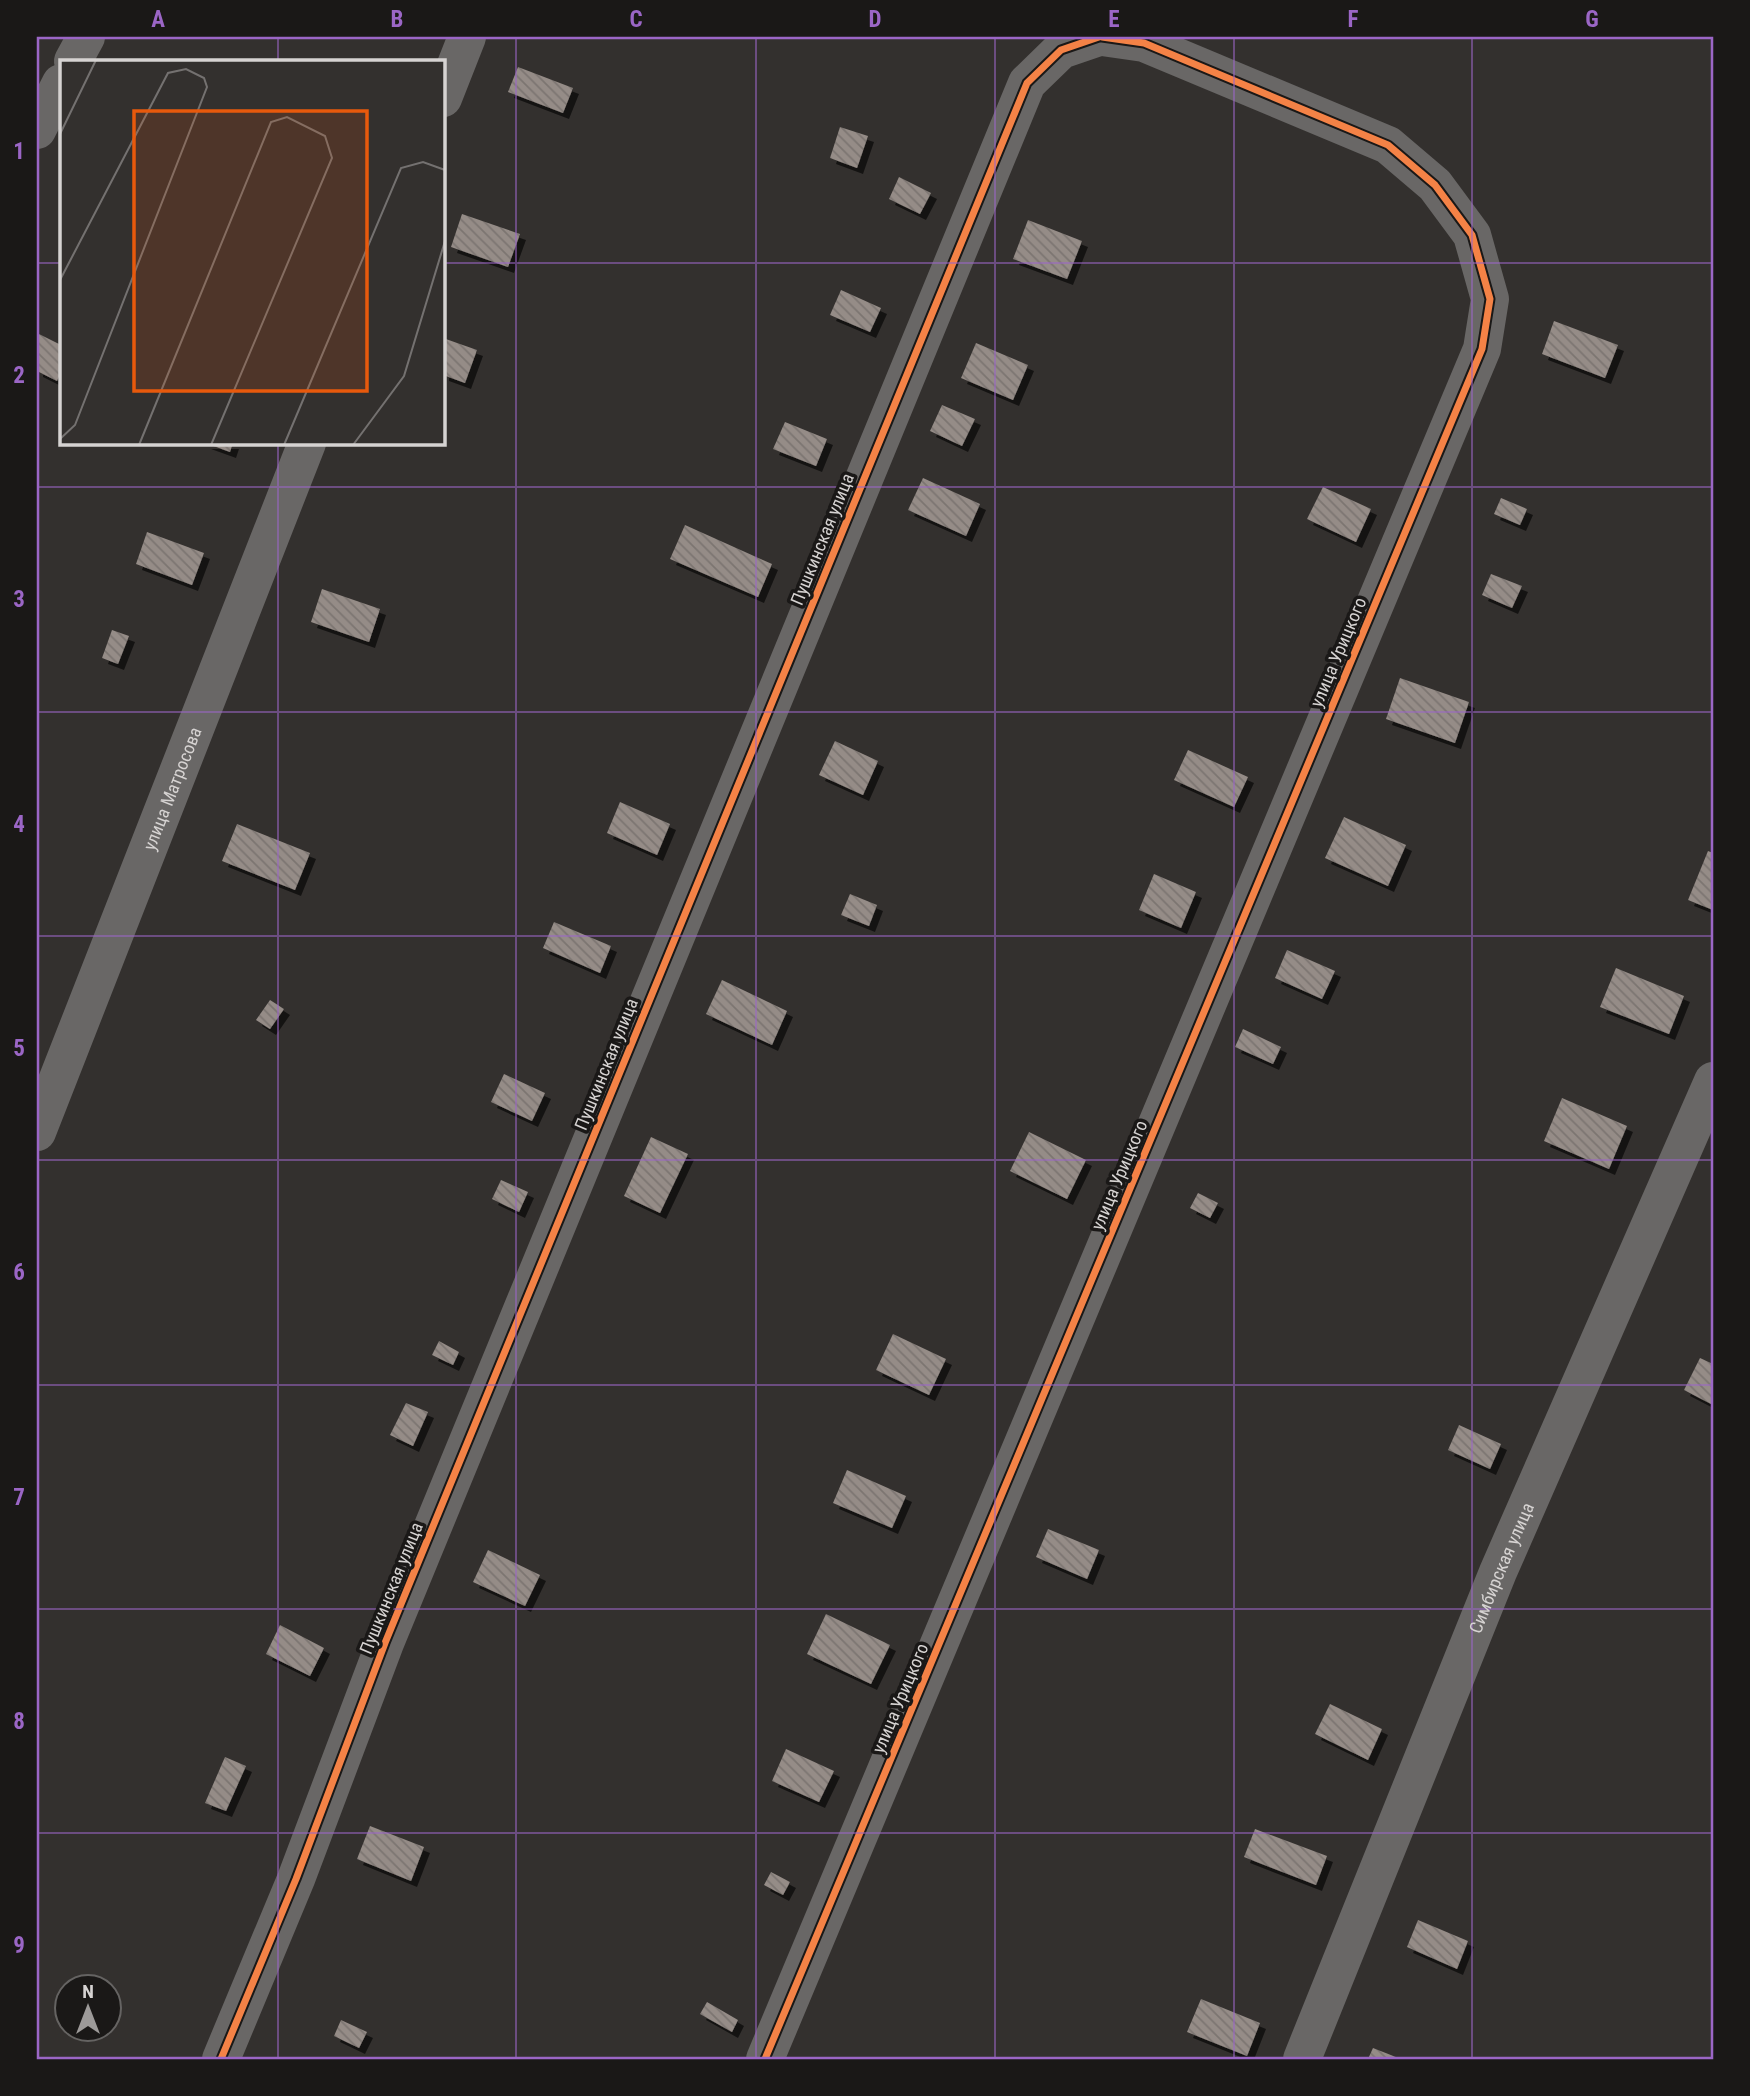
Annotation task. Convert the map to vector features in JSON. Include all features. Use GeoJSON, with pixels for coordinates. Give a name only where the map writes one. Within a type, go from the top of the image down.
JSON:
{"type":"FeatureCollection","features":[{"type":"Feature","properties":{"kind":"street"},"geometry":{"type":"LineString","coordinates":[[74,60],[86,37]]}},
{"type":"Feature","properties":{"kind":"street"},"geometry":{"type":"LineString","coordinates":[[444,95],[467,37]]}},
{"type":"Feature","properties":{"kind":"street","name":"Пушкинская улица"},"geometry":{"type":"LineString","coordinates":[[221,2059],[296,1879],[385,1643],[1027,83],[1060,50],[1101,37]]}},
{"type":"Feature","properties":{"kind":"street","name":"улица Урицкого"},"geometry":{"type":"LineString","coordinates":[[765,2059],[1482,349],[1490,299],[1472,235],[1435,185],[1388,145],[1144,44],[1101,37]]}},
{"type":"Feature","properties":{"kind":"street"},"geometry":{"type":"LineString","coordinates":[[37,130],[60,85]]}},
{"type":"Feature","properties":{"kind":"street","name":"улица Матросова"},"geometry":{"type":"LineString","coordinates":[[37,1132],[307,444]]}},
{"type":"Feature","properties":{"kind":"street","name":"Симбирская улица"},"geometry":{"type":"LineString","coordinates":[[1302,2059],[1498,1572],[1713,1081]]}},
{"type":"Feature","properties":{"kind":"building"},"geometry":{"type":"Polygon","coordinates":[[[518,67],[573,88],[563,113],[508,92],[518,67]]]}},
{"type":"Feature","properties":{"kind":"building"},"geometry":{"type":"Polygon","coordinates":[[[840,127],[868,136],[857,168],[830,158],[840,127]]]}},
{"type":"Feature","properties":{"kind":"building"},"geometry":{"type":"Polygon","coordinates":[[[899,177],[931,193],[920,214],[889,199],[899,177]]]}},
{"type":"Feature","properties":{"kind":"building"},"geometry":{"type":"Polygon","coordinates":[[[462,214],[520,234],[508,267],[451,247],[462,214]]]}},
{"type":"Feature","properties":{"kind":"building"},"geometry":{"type":"Polygon","coordinates":[[[1028,220],[1082,241],[1067,279],[1013,259],[1028,220]]]}},
{"type":"Feature","properties":{"kind":"building"},"geometry":{"type":"Polygon","coordinates":[[[841,290],[881,308],[870,332],[830,315],[841,290]]]}},
{"type":"Feature","properties":{"kind":"building"},"geometry":{"type":"Polygon","coordinates":[[[1554,321],[1618,345],[1605,378],[1542,354],[1554,321]]]}},
{"type":"Feature","properties":{"kind":"building"},"geometry":{"type":"Polygon","coordinates":[[[37,333],[60,344],[60,374],[57,381],[37,371],[37,333]]]}},
{"type":"Feature","properties":{"kind":"building"},"geometry":{"type":"Polygon","coordinates":[[[444,338],[477,350],[465,383],[444,375],[444,338]]]}},
{"type":"Feature","properties":{"kind":"building"},"geometry":{"type":"Polygon","coordinates":[[[976,343],[1028,365],[1013,400],[961,378],[976,343]]]}},
{"type":"Feature","properties":{"kind":"building"},"geometry":{"type":"Polygon","coordinates":[[[942,405],[975,419],[962,446],[930,431],[942,405]]]}},
{"type":"Feature","properties":{"kind":"building"},"geometry":{"type":"Polygon","coordinates":[[[785,422],[827,439],[816,466],[773,449],[785,422]]]}},
{"type":"Feature","properties":{"kind":"building"},"geometry":{"type":"Polygon","coordinates":[[[208,444],[233,444],[230,452],[208,444]]]}},
{"type":"Feature","properties":{"kind":"building"},"geometry":{"type":"Polygon","coordinates":[[[923,478],[980,504],[966,536],[908,510],[923,478]]]}},
{"type":"Feature","properties":{"kind":"building"},"geometry":{"type":"Polygon","coordinates":[[[1323,487],[1371,509],[1356,542],[1307,519],[1323,487]]]}},
{"type":"Feature","properties":{"kind":"building"},"geometry":{"type":"Polygon","coordinates":[[[1501,498],[1527,509],[1520,525],[1494,514],[1501,498]]]}},
{"type":"Feature","properties":{"kind":"building"},"geometry":{"type":"Polygon","coordinates":[[[685,525],[772,564],[758,597],[670,559],[685,525]]]}},
{"type":"Feature","properties":{"kind":"building"},"geometry":{"type":"Polygon","coordinates":[[[147,532],[204,553],[192,585],[136,564],[147,532]]]}},
{"type":"Feature","properties":{"kind":"building"},"geometry":{"type":"Polygon","coordinates":[[[1491,574],[1522,586],[1512,608],[1482,595],[1491,574]]]}},
{"type":"Feature","properties":{"kind":"building"},"geometry":{"type":"Polygon","coordinates":[[[322,589],[380,609],[369,642],[311,622],[322,589]]]}},
{"type":"Feature","properties":{"kind":"building"},"geometry":{"type":"Polygon","coordinates":[[[112,630],[129,636],[118,664],[102,658],[112,630]]]}},
{"type":"Feature","properties":{"kind":"building"},"geometry":{"type":"Polygon","coordinates":[[[1400,678],[1469,702],[1455,743],[1386,719],[1400,678]]]}},
{"type":"Feature","properties":{"kind":"building"},"geometry":{"type":"Polygon","coordinates":[[[835,741],[878,761],[863,795],[819,775],[835,741]]]}},
{"type":"Feature","properties":{"kind":"building"},"geometry":{"type":"Polygon","coordinates":[[[1188,750],[1248,777],[1234,807],[1174,780],[1188,750]]]}},
{"type":"Feature","properties":{"kind":"building"},"geometry":{"type":"Polygon","coordinates":[[[620,802],[670,824],[657,855],[607,833],[620,802]]]}},
{"type":"Feature","properties":{"kind":"building"},"geometry":{"type":"Polygon","coordinates":[[[1344,817],[1406,845],[1388,886],[1325,858],[1344,817]]]}},
{"type":"Feature","properties":{"kind":"building"},"geometry":{"type":"Polygon","coordinates":[[[237,824],[310,853],[295,890],[222,861],[237,824]]]}},
{"type":"Feature","properties":{"kind":"building"},"geometry":{"type":"Polygon","coordinates":[[[1708,851],[1713,853],[1713,910],[1688,900],[1708,851]]]}},
{"type":"Feature","properties":{"kind":"building"},"geometry":{"type":"Polygon","coordinates":[[[1154,874],[1196,892],[1181,928],[1139,910],[1154,874]]]}},
{"type":"Feature","properties":{"kind":"building"},"geometry":{"type":"Polygon","coordinates":[[[850,894],[877,905],[869,926],[841,915],[850,894]]]}},
{"type":"Feature","properties":{"kind":"building"},"geometry":{"type":"Polygon","coordinates":[[[554,922],[611,946],[600,973],[543,948],[554,922]]]}},
{"type":"Feature","properties":{"kind":"building"},"geometry":{"type":"Polygon","coordinates":[[[1287,950],[1335,971],[1322,999],[1275,978],[1287,950]]]}},
{"type":"Feature","properties":{"kind":"building"},"geometry":{"type":"Polygon","coordinates":[[[1616,968],[1684,996],[1669,1034],[1600,1007],[1616,968]]]}},
{"type":"Feature","properties":{"kind":"building"},"geometry":{"type":"Polygon","coordinates":[[[722,980],[787,1011],[772,1045],[706,1014],[722,980]]]}},
{"type":"Feature","properties":{"kind":"building"},"geometry":{"type":"Polygon","coordinates":[[[270,1000],[284,1009],[270,1029],[256,1020],[270,1000]]]}},
{"type":"Feature","properties":{"kind":"building"},"geometry":{"type":"Polygon","coordinates":[[[1243,1029],[1281,1047],[1273,1064],[1235,1047],[1243,1029]]]}},
{"type":"Feature","properties":{"kind":"building"},"geometry":{"type":"Polygon","coordinates":[[[504,1074],[545,1093],[532,1121],[491,1102],[504,1074]]]}},
{"type":"Feature","properties":{"kind":"building"},"geometry":{"type":"Polygon","coordinates":[[[1562,1098],[1627,1126],[1609,1169],[1544,1141],[1562,1098]]]}},
{"type":"Feature","properties":{"kind":"building"},"geometry":{"type":"Polygon","coordinates":[[[1029,1132],[1086,1160],[1067,1199],[1010,1171],[1029,1132]]]}},
{"type":"Feature","properties":{"kind":"building"},"geometry":{"type":"Polygon","coordinates":[[[651,1137],[688,1154],[660,1213],[624,1196],[651,1137]]]}},
{"type":"Feature","properties":{"kind":"building"},"geometry":{"type":"Polygon","coordinates":[[[501,1180],[528,1192],[519,1212],[492,1199],[501,1180]]]}},
{"type":"Feature","properties":{"kind":"building"},"geometry":{"type":"Polygon","coordinates":[[[1198,1193],[1218,1203],[1210,1218],[1190,1208],[1198,1193]]]}},
{"type":"Feature","properties":{"kind":"building"},"geometry":{"type":"Polygon","coordinates":[[[893,1334],[946,1359],[929,1395],[876,1370],[893,1334]]]}},
{"type":"Feature","properties":{"kind":"building"},"geometry":{"type":"Polygon","coordinates":[[[439,1341],[459,1352],[453,1365],[432,1355],[439,1341]]]}},
{"type":"Feature","properties":{"kind":"building"},"geometry":{"type":"Polygon","coordinates":[[[1700,1358],[1713,1364],[1713,1405],[1684,1390],[1700,1358]]]}},
{"type":"Feature","properties":{"kind":"building"},"geometry":{"type":"Polygon","coordinates":[[[406,1403],[428,1412],[413,1446],[390,1435],[406,1403]]]}},
{"type":"Feature","properties":{"kind":"building"},"geometry":{"type":"Polygon","coordinates":[[[1459,1425],[1501,1444],[1490,1469],[1448,1450],[1459,1425]]]}},
{"type":"Feature","properties":{"kind":"building"},"geometry":{"type":"Polygon","coordinates":[[[847,1470],[906,1496],[892,1528],[833,1503],[847,1470]]]}},
{"type":"Feature","properties":{"kind":"building"},"geometry":{"type":"Polygon","coordinates":[[[1048,1529],[1099,1550],[1087,1579],[1036,1557],[1048,1529]]]}},
{"type":"Feature","properties":{"kind":"building"},"geometry":{"type":"Polygon","coordinates":[[[488,1550],[540,1575],[525,1606],[473,1582],[488,1550]]]}},
{"type":"Feature","properties":{"kind":"building"},"geometry":{"type":"Polygon","coordinates":[[[826,1614],[890,1645],[871,1684],[807,1654],[826,1614]]]}},
{"type":"Feature","properties":{"kind":"building"},"geometry":{"type":"Polygon","coordinates":[[[280,1625],[324,1648],[310,1676],[266,1654],[280,1625]]]}},
{"type":"Feature","properties":{"kind":"building"},"geometry":{"type":"Polygon","coordinates":[[[1330,1704],[1382,1729],[1368,1760],[1315,1734],[1330,1704]]]}},
{"type":"Feature","properties":{"kind":"building"},"geometry":{"type":"Polygon","coordinates":[[[786,1749],[834,1771],[819,1802],[772,1781],[786,1749]]]}},
{"type":"Feature","properties":{"kind":"building"},"geometry":{"type":"Polygon","coordinates":[[[225,1757],[246,1766],[226,1811],[205,1803],[225,1757]]]}},
{"type":"Feature","properties":{"kind":"building"},"geometry":{"type":"Polygon","coordinates":[[[370,1826],[424,1847],[411,1881],[357,1859],[370,1826]]]}},
{"type":"Feature","properties":{"kind":"building"},"geometry":{"type":"Polygon","coordinates":[[[1255,1829],[1327,1856],[1316,1885],[1244,1857],[1255,1829]]]}},
{"type":"Feature","properties":{"kind":"building"},"geometry":{"type":"Polygon","coordinates":[[[771,1872],[790,1882],[783,1895],[764,1885],[771,1872]]]}},
{"type":"Feature","properties":{"kind":"building"},"geometry":{"type":"Polygon","coordinates":[[[1418,1920],[1468,1941],[1457,1969],[1407,1947],[1418,1920]]]}},
{"type":"Feature","properties":{"kind":"building"},"geometry":{"type":"Polygon","coordinates":[[[1201,1999],[1260,2023],[1247,2056],[1187,2032],[1201,1999]]]}},
{"type":"Feature","properties":{"kind":"building"},"geometry":{"type":"Polygon","coordinates":[[[707,2002],[738,2020],[732,2032],[700,2014],[707,2002]]]}},
{"type":"Feature","properties":{"kind":"building"},"geometry":{"type":"Polygon","coordinates":[[[341,2020],[367,2032],[359,2048],[334,2036],[341,2020]]]}},
{"type":"Feature","properties":{"kind":"building"},"geometry":{"type":"Polygon","coordinates":[[[1373,2048],[1401,2059],[1368,2059],[1373,2048]]]}},
{"type":"Feature","properties":{"kind":"cycle path"},"geometry":{"type":"LineString","coordinates":[[221,2059],[296,1879],[385,1643],[1027,83],[1061,50],[1099,37]]}},
{"type":"Feature","properties":{"kind":"cycle path"},"geometry":{"type":"LineString","coordinates":[[765,2059],[1482,349],[1490,299],[1472,235],[1435,185],[1388,145],[1144,43],[1102,37]]}}]}
